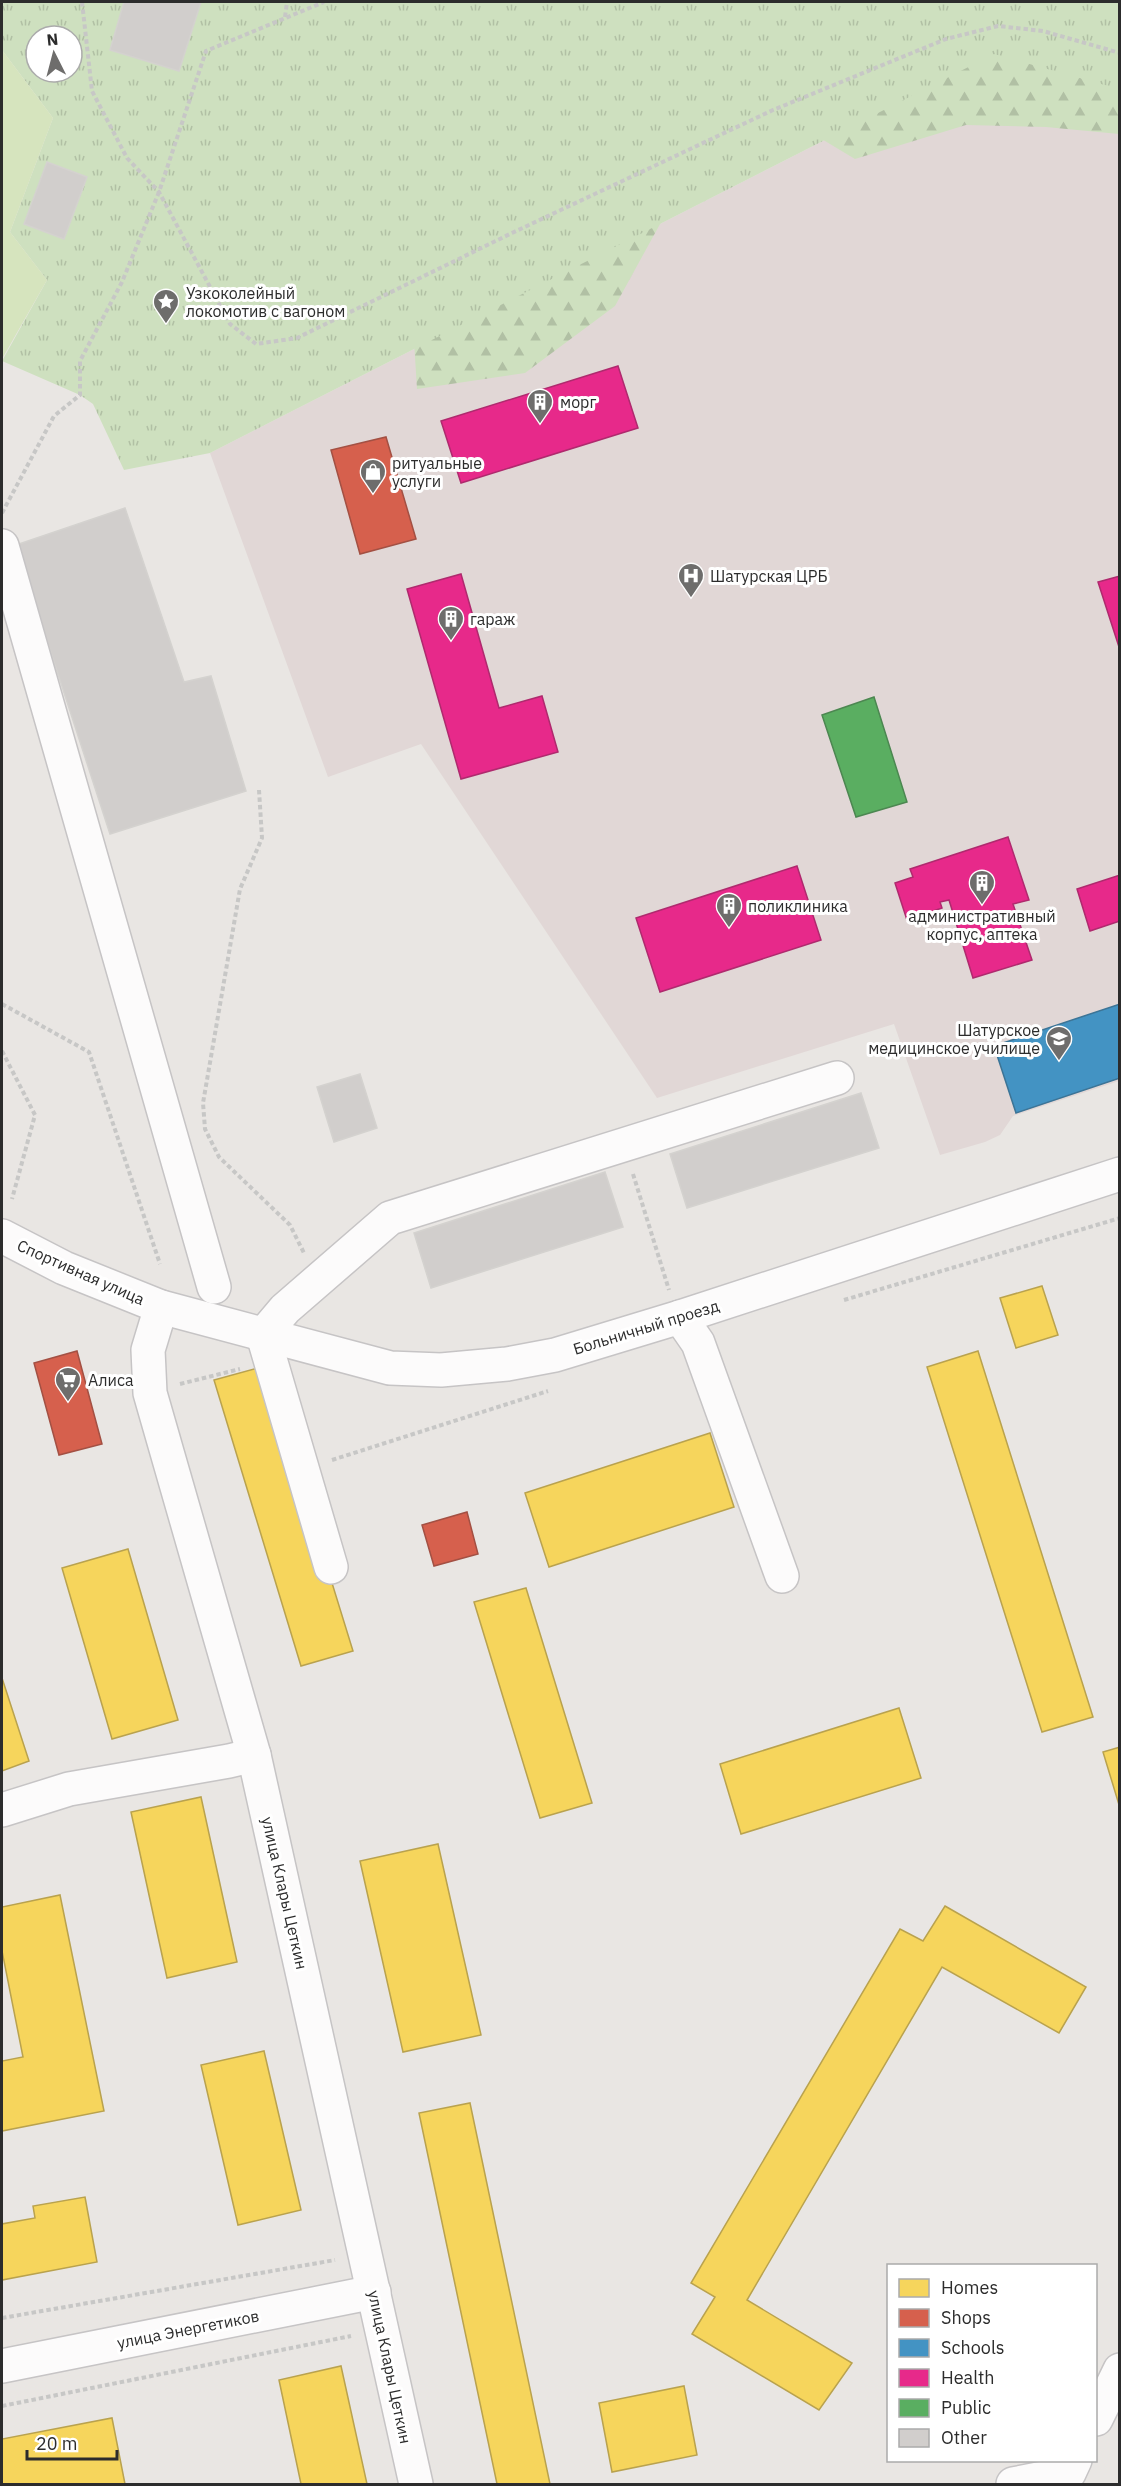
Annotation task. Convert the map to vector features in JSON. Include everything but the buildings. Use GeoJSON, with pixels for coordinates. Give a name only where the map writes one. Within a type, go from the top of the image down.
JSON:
{"type":"FeatureCollection","features":[{"type":"Feature","properties":{"kind":"street"},"geometry":{"type":"LineString","coordinates":[[2,546],[214,1287]]}},
{"type":"Feature","properties":{"kind":"street"},"geometry":{"type":"LineString","coordinates":[[331,1567],[267,1348],[285,1310],[390,1218],[837,1078]]}},
{"type":"Feature","properties":{"kind":"street","name":"Больничный проезд"},"geometry":{"type":"LineString","coordinates":[[161,1307],[267,1348],[390,1368],[441,1370],[507,1364],[555,1355],[680,1317],[1119,1174]]}},
{"type":"Feature","properties":{"kind":"street","name":"Спортивная улица"},"geometry":{"type":"LineString","coordinates":[[2,1236],[64,1268],[161,1307]]}},
{"type":"Feature","properties":{"kind":"street","name":"улица Клары Цеткин"},"geometry":{"type":"LineString","coordinates":[[161,1307],[148,1350],[150,1393],[254,1755],[416,2484]]}},
{"type":"Feature","properties":{"kind":"street"},"geometry":{"type":"LineString","coordinates":[[680,1317],[698,1343],[782,1576]]}},
{"type":"Feature","properties":{"kind":"street"},"geometry":{"type":"LineString","coordinates":[[2,1810],[69,1789],[254,1755]]}},
{"type":"Feature","properties":{"kind":"street","name":"улица Энергетиков"},"geometry":{"type":"LineString","coordinates":[[2,2366],[374,2292]]}},
{"type":"Feature","properties":{"kind":"street"},"geometry":{"type":"LineString","coordinates":[[1097,2415],[1119,2370]]}},
{"type":"Feature","properties":{"kind":"street"},"geometry":{"type":"LineString","coordinates":[[1013,2484],[1072,2473]]}},
{"type":"Feature","properties":{"kind":"path"},"geometry":{"type":"LineString","coordinates":[[82,2],[92,91],[127,158],[159,192],[230,324],[256,344],[297,338],[762,115],[946,39],[998,26],[1043,31],[1119,52]]}},
{"type":"Feature","properties":{"kind":"path"},"geometry":{"type":"LineString","coordinates":[[285,17],[287,2]]}},
{"type":"Feature","properties":{"kind":"path"},"geometry":{"type":"LineString","coordinates":[[2,513],[54,416],[80,395],[80,361],[122,282],[159,192],[206,51],[324,2]]}},
{"type":"Feature","properties":{"kind":"path"},"geometry":{"type":"LineString","coordinates":[[259,790],[261,838],[240,889],[203,1103],[205,1129],[219,1157],[290,1225],[307,1258],[311,1286]]}},
{"type":"Feature","properties":{"kind":"path"},"geometry":{"type":"LineString","coordinates":[[2,1004],[89,1052],[160,1264]]}},
{"type":"Feature","properties":{"kind":"path"},"geometry":{"type":"LineString","coordinates":[[2,1051],[35,1115],[12,1199]]}},
{"type":"Feature","properties":{"kind":"path"},"geometry":{"type":"LineString","coordinates":[[625,1144],[661,1269],[680,1317]]}},
{"type":"Feature","properties":{"kind":"path"},"geometry":{"type":"LineString","coordinates":[[180,1385],[267,1348]]}},
{"type":"Feature","properties":{"kind":"path"},"geometry":{"type":"LineString","coordinates":[[2,2318],[343,2259]]}},
{"type":"Feature","properties":{"kind":"path"},"geometry":{"type":"LineString","coordinates":[[2,2406],[358,2334]]}},
{"type":"Feature","properties":{"kind":"shaded area","name":"Шатурская ЦРБ"},"geometry":{"type":"Polygon","coordinates":[[[994,54],[1119,89],[1119,1081],[1013,1116],[1000,1135],[985,1142],[940,1155],[894,1024],[657,1098],[421,744],[328,777],[210,453],[994,54]]]}},
{"type":"Feature","properties":{"kind":"green space"},"geometry":{"type":"Polygon","coordinates":[[[2,2],[1120,2],[1119,89],[994,54],[210,453],[124,470],[93,404],[80,395],[2,361],[47,280],[10,232],[53,118],[28,84],[84,84],[84,24],[24,24],[24,79],[2,50],[2,2]]]}},
{"type":"Feature","properties":{"kind":"green space"},"geometry":{"type":"Polygon","coordinates":[[[614,2],[1119,2],[1119,134],[1046,127],[966,125],[855,159],[795,123],[693,164],[615,306],[525,373],[417,389],[413,325],[448,282],[626,179],[636,103],[614,2]]]}},
{"type":"Feature","properties":{"kind":"green space"},"geometry":{"type":"Polygon","coordinates":[[[2,50],[24,79],[24,84],[28,84],[53,118],[10,232],[47,280],[2,359],[2,50]]]}},
{"type":"Feature","properties":{"kind":"place","name":"Узкоколейный локомотив с вагоном"},"geometry":{"type":"Point","coordinates":[166,325]}},
{"type":"Feature","properties":{"kind":"place","name":"морг"},"geometry":{"type":"Point","coordinates":[540,425]}},
{"type":"Feature","properties":{"kind":"place","name":"ритуальные услуги"},"geometry":{"type":"Point","coordinates":[373,495]}},
{"type":"Feature","properties":{"kind":"place","name":"Шатурская ЦРБ"},"geometry":{"type":"Point","coordinates":[691,599]}},
{"type":"Feature","properties":{"kind":"place","name":"гараж"},"geometry":{"type":"Point","coordinates":[451,642]}},
{"type":"Feature","properties":{"kind":"place","name":"административный корпус, аптека"},"geometry":{"type":"Point","coordinates":[982,906]}},
{"type":"Feature","properties":{"kind":"place","name":"поликлиника"},"geometry":{"type":"Point","coordinates":[729,929]}},
{"type":"Feature","properties":{"kind":"place","name":"Шатурское медицинское училище"},"geometry":{"type":"Point","coordinates":[1059,1062]}},
{"type":"Feature","properties":{"kind":"place","name":"Алиса"},"geometry":{"type":"Point","coordinates":[68,1403]}}]}
